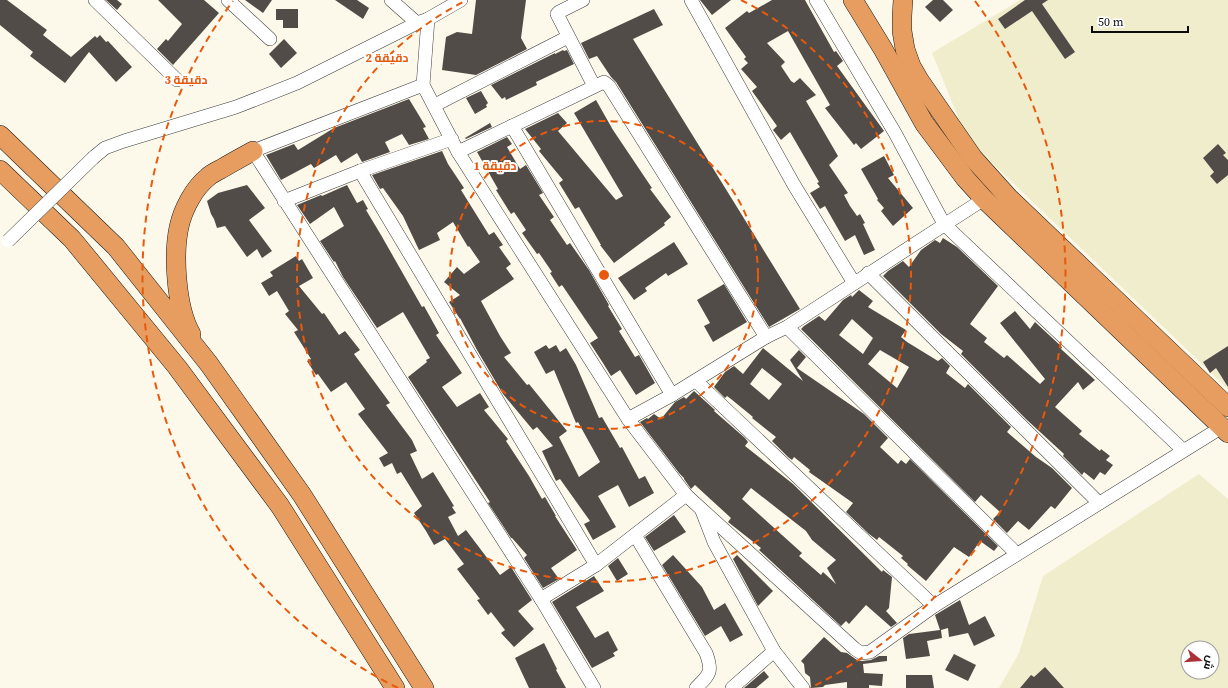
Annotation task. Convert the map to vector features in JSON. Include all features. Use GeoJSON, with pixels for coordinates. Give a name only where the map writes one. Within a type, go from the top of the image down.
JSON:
{"type":"FeatureCollection","features":[{"type":"Feature","properties":{"kind":"highway"},"geometry":{"type":"LineString","coordinates":[[853,0],[883,49],[924,123],[960,172],[984,199],[1225,430]]}},
{"type":"Feature","properties":{"kind":"highway"},"geometry":{"type":"LineString","coordinates":[[903,0],[902,31],[905,49],[911,66],[973,158],[1009,198],[1228,407]]}},
{"type":"Feature","properties":{"kind":"highway"},"geometry":{"type":"LineString","coordinates":[[0,135],[116,247],[209,364],[302,494],[424,688]]}},
{"type":"Feature","properties":{"kind":"highway"},"geometry":{"type":"LineString","coordinates":[[209,364],[188,328],[179,297],[177,250],[180,226],[188,204],[197,189],[208,176],[253,151]]}},
{"type":"Feature","properties":{"kind":"highway"},"geometry":{"type":"LineString","coordinates":[[0,170],[72,240],[177,367],[280,506],[394,688]]}},
{"type":"Feature","properties":{"kind":"street"},"geometry":{"type":"LineString","coordinates":[[95,0],[177,80]]}},
{"type":"Feature","properties":{"kind":"street"},"geometry":{"type":"LineString","coordinates":[[228,0],[270,39]]}},
{"type":"Feature","properties":{"kind":"street"},"geometry":{"type":"LineString","coordinates":[[392,0],[423,21]]}},
{"type":"Feature","properties":{"kind":"street"},"geometry":{"type":"LineString","coordinates":[[4,244],[105,148],[236,107],[297,83],[423,21],[461,0]]}},
{"type":"Feature","properties":{"kind":"street"},"geometry":{"type":"LineString","coordinates":[[583,0],[558,13],[558,16],[594,86]]}},
{"type":"Feature","properties":{"kind":"street"},"geometry":{"type":"LineString","coordinates":[[691,0],[794,185],[854,283]]}},
{"type":"Feature","properties":{"kind":"street"},"geometry":{"type":"LineString","coordinates":[[816,0],[895,133],[944,224],[1183,450]]}},
{"type":"Feature","properties":{"kind":"street"},"geometry":{"type":"LineString","coordinates":[[423,21],[423,84],[458,152],[628,419],[686,496],[854,649],[861,652],[870,652],[934,606],[1183,450],[1225,430]]}},
{"type":"Feature","properties":{"kind":"street"},"geometry":{"type":"LineString","coordinates":[[435,105],[568,37]]}},
{"type":"Feature","properties":{"kind":"street"},"geometry":{"type":"LineString","coordinates":[[458,152],[604,82],[609,86],[766,337]]}},
{"type":"Feature","properties":{"kind":"street"},"geometry":{"type":"LineString","coordinates":[[423,84],[253,151],[541,599],[594,688]]}},
{"type":"Feature","properties":{"kind":"street"},"geometry":{"type":"LineString","coordinates":[[512,126],[672,395]]}},
{"type":"Feature","properties":{"kind":"street"},"geometry":{"type":"LineString","coordinates":[[284,201],[360,171],[452,139]]}},
{"type":"Feature","properties":{"kind":"street"},"geometry":{"type":"LineString","coordinates":[[360,171],[596,565]]}},
{"type":"Feature","properties":{"kind":"street"},"geometry":{"type":"LineString","coordinates":[[628,419],[696,381],[766,337],[787,327],[984,199]]}},
{"type":"Feature","properties":{"kind":"street"},"geometry":{"type":"LineString","coordinates":[[868,273],[1099,503]]}},
{"type":"Feature","properties":{"kind":"street"},"geometry":{"type":"LineString","coordinates":[[787,327],[1017,554]]}},
{"type":"Feature","properties":{"kind":"street"},"geometry":{"type":"LineString","coordinates":[[696,381],[934,606]]}},
{"type":"Feature","properties":{"kind":"street"},"geometry":{"type":"LineString","coordinates":[[541,599],[596,565],[686,496]]}},
{"type":"Feature","properties":{"kind":"street"},"geometry":{"type":"LineString","coordinates":[[701,509],[714,542],[774,651],[803,688]]}},
{"type":"Feature","properties":{"kind":"street"},"geometry":{"type":"LineString","coordinates":[[635,535],[706,653],[710,663],[709,676],[696,688]]}},
{"type":"Feature","properties":{"kind":"street"},"geometry":{"type":"LineString","coordinates":[[732,688],[774,651]]}},
{"type":"Feature","properties":{"kind":"shaded area"},"geometry":{"type":"Polygon","coordinates":[[[1020,0],[1228,0],[1228,389],[967,139],[932,53],[1020,0]]]}},
{"type":"Feature","properties":{"kind":"shaded area"},"geometry":{"type":"Polygon","coordinates":[[[1199,474],[1228,499],[1228,688],[999,688],[1019,653],[1043,576],[1199,474]]]}},
{"type":"Feature","properties":{"kind":"building"},"geometry":{"type":"Polygon","coordinates":[[[0,0],[7,0],[47,30],[43,35],[71,57],[95,36],[97,38],[100,35],[106,42],[108,41],[132,67],[116,82],[89,52],[65,83],[30,56],[33,52],[0,25],[0,0]]]}},
{"type":"Feature","properties":{"kind":"building"},"geometry":{"type":"Polygon","coordinates":[[[106,0],[117,0],[122,4],[117,10],[106,0]]]}},
{"type":"Feature","properties":{"kind":"building"},"geometry":{"type":"Polygon","coordinates":[[[158,0],[204,0],[219,13],[173,65],[157,49],[166,39],[168,41],[182,24],[158,0]]]}},
{"type":"Feature","properties":{"kind":"building"},"geometry":{"type":"Polygon","coordinates":[[[245,0],[272,0],[263,13],[245,0]]]}},
{"type":"Feature","properties":{"kind":"building"},"geometry":{"type":"Polygon","coordinates":[[[335,0],[357,0],[369,8],[363,19],[335,0]]]}},
{"type":"Feature","properties":{"kind":"building"},"geometry":{"type":"Polygon","coordinates":[[[476,0],[526,0],[521,38],[527,49],[476,75],[442,70],[446,37],[457,32],[472,34],[476,0]]]}},
{"type":"Feature","properties":{"kind":"building"},"geometry":{"type":"Polygon","coordinates":[[[700,0],[731,0],[712,15],[700,0]]]}},
{"type":"Feature","properties":{"kind":"building"},"geometry":{"type":"Polygon","coordinates":[[[772,0],[805,0],[834,52],[836,51],[843,61],[837,66],[884,131],[861,149],[856,143],[854,145],[825,108],[830,105],[788,31],[767,43],[785,62],[781,66],[791,81],[794,83],[800,78],[816,95],[806,101],[838,156],[829,165],[848,193],[844,195],[850,206],[857,216],[860,214],[865,223],[863,224],[875,250],[864,255],[855,235],[845,241],[825,206],[820,209],[810,193],[820,187],[817,183],[819,182],[790,132],[781,140],[773,130],[777,126],[752,91],[757,87],[741,69],[748,63],[744,59],[746,57],[725,28],[747,11],[749,13],[772,0]]]}},
{"type":"Feature","properties":{"kind":"building"},"geometry":{"type":"Polygon","coordinates":[[[933,0],[943,0],[953,10],[940,22],[925,7],[933,0]]]}},
{"type":"Feature","properties":{"kind":"building"},"geometry":{"type":"Polygon","coordinates":[[[1025,0],[1048,0],[1042,4],[1075,52],[1065,59],[1032,11],[1005,29],[998,19],[1025,0]]]}},
{"type":"Feature","properties":{"kind":"building"},"geometry":{"type":"Polygon","coordinates":[[[276,9],[298,9],[298,28],[283,28],[283,20],[276,20],[276,9]]]}},
{"type":"Feature","properties":{"kind":"building"},"geometry":{"type":"Polygon","coordinates":[[[654,9],[663,25],[633,39],[800,309],[769,327],[616,82],[597,56],[589,59],[581,43],[654,9]]]}},
{"type":"Feature","properties":{"kind":"building"},"geometry":{"type":"Polygon","coordinates":[[[284,39],[297,53],[281,68],[269,54],[284,39]]]}},
{"type":"Feature","properties":{"kind":"building"},"geometry":{"type":"Polygon","coordinates":[[[567,50],[574,64],[536,82],[537,85],[506,100],[505,97],[502,99],[491,85],[555,53],[567,50]]]}},
{"type":"Feature","properties":{"kind":"building"},"geometry":{"type":"Polygon","coordinates":[[[481,91],[488,103],[486,105],[487,107],[475,114],[466,98],[481,91]]]}},
{"type":"Feature","properties":{"kind":"building"},"geometry":{"type":"Polygon","coordinates":[[[409,99],[426,127],[423,128],[429,139],[409,145],[402,134],[385,142],[390,152],[362,162],[357,153],[341,163],[336,155],[314,168],[311,164],[281,180],[266,155],[294,144],[298,150],[334,128],[409,99]]]}},
{"type":"Feature","properties":{"kind":"building"},"geometry":{"type":"Polygon","coordinates":[[[596,100],[613,130],[652,188],[650,189],[671,217],[664,223],[665,225],[614,263],[600,245],[579,207],[575,209],[559,183],[563,180],[539,151],[541,149],[525,129],[558,113],[567,123],[558,131],[616,200],[623,196],[574,113],[596,100]]]}},
{"type":"Feature","properties":{"kind":"building"},"geometry":{"type":"Polygon","coordinates":[[[490,123],[492,127],[466,139],[465,138],[490,123]]]}},
{"type":"Feature","properties":{"kind":"building"},"geometry":{"type":"Polygon","coordinates":[[[507,137],[512,144],[507,147],[520,169],[526,165],[543,193],[539,195],[554,217],[550,220],[567,245],[570,243],[589,270],[622,329],[619,331],[635,357],[639,355],[655,383],[636,395],[620,370],[611,376],[590,343],[598,338],[562,285],[559,287],[550,273],[552,272],[539,253],[537,254],[522,233],[526,230],[514,212],[511,214],[496,190],[498,189],[477,152],[507,137]]]}},
{"type":"Feature","properties":{"kind":"building"},"geometry":{"type":"Polygon","coordinates":[[[1218,144],[1226,153],[1223,155],[1228,160],[1228,175],[1217,184],[1210,176],[1214,172],[1203,158],[1218,144]]]}},
{"type":"Feature","properties":{"kind":"building"},"geometry":{"type":"Polygon","coordinates":[[[442,151],[448,164],[464,188],[461,190],[489,235],[494,232],[503,245],[499,247],[511,264],[506,268],[514,279],[481,301],[511,353],[504,357],[527,385],[529,384],[567,431],[559,437],[579,477],[600,462],[578,422],[576,423],[554,370],[546,374],[534,352],[546,345],[549,349],[556,345],[560,352],[566,348],[576,365],[599,418],[602,417],[620,448],[622,447],[639,479],[645,476],[654,493],[629,507],[618,485],[598,496],[616,527],[593,540],[584,524],[590,521],[560,479],[556,481],[542,451],[553,446],[537,427],[533,430],[503,394],[460,318],[449,302],[460,295],[444,282],[457,267],[464,274],[480,262],[469,246],[468,247],[453,222],[437,233],[440,240],[419,250],[403,216],[383,188],[380,189],[372,175],[442,151]]]}},
{"type":"Feature","properties":{"kind":"building"},"geometry":{"type":"Polygon","coordinates":[[[884,156],[894,175],[888,178],[913,208],[893,226],[881,211],[884,208],[877,200],[878,199],[861,169],[884,156]]]}},
{"type":"Feature","properties":{"kind":"building"},"geometry":{"type":"Polygon","coordinates":[[[247,185],[265,208],[249,220],[272,251],[262,258],[257,249],[247,257],[225,226],[217,228],[207,201],[218,193],[247,185]]]}},
{"type":"Feature","properties":{"kind":"building"},"geometry":{"type":"Polygon","coordinates":[[[347,185],[357,203],[363,200],[368,209],[366,210],[422,307],[424,306],[439,333],[436,335],[462,373],[442,387],[457,407],[480,393],[489,407],[484,410],[508,439],[506,441],[542,499],[545,497],[555,516],[577,550],[551,568],[559,579],[543,588],[524,558],[527,555],[511,538],[488,503],[490,502],[408,377],[430,358],[403,312],[377,328],[343,277],[335,261],[334,262],[320,241],[344,226],[334,207],[310,224],[297,205],[347,185]]]}},
{"type":"Feature","properties":{"kind":"building"},"geometry":{"type":"Polygon","coordinates":[[[943,238],[957,247],[998,286],[970,324],[987,338],[984,342],[1004,358],[1007,355],[1040,384],[1045,379],[1000,323],[1015,311],[1030,329],[1035,322],[1062,347],[1061,349],[1095,380],[1083,390],[1078,382],[1055,407],[1082,431],[1079,434],[1100,451],[1101,449],[1110,456],[1106,460],[1113,465],[1105,475],[1100,472],[1094,480],[1084,472],[1082,475],[1063,456],[1064,454],[1027,420],[961,354],[963,351],[941,334],[883,276],[903,261],[909,267],[921,250],[935,240],[940,243],[943,238]]]}},
{"type":"Feature","properties":{"kind":"building"},"geometry":{"type":"Polygon","coordinates":[[[674,242],[688,264],[668,276],[666,273],[645,288],[647,291],[634,300],[618,278],[674,242]]]}},
{"type":"Feature","properties":{"kind":"building"},"geometry":{"type":"Polygon","coordinates":[[[296,256],[299,261],[302,259],[313,278],[299,286],[322,314],[324,313],[339,335],[345,331],[360,350],[354,354],[390,403],[386,405],[412,440],[417,451],[410,454],[422,479],[433,472],[454,506],[452,507],[456,513],[448,517],[458,536],[466,530],[500,575],[511,567],[532,600],[518,611],[534,629],[514,647],[501,633],[505,630],[491,612],[488,615],[477,600],[480,599],[457,569],[464,564],[445,539],[434,545],[414,513],[422,506],[401,472],[397,474],[392,463],[384,467],[379,458],[388,453],[358,414],[365,409],[346,382],[331,392],[318,374],[316,375],[307,361],[311,359],[294,332],[298,330],[285,314],[289,311],[277,291],[269,296],[261,283],[273,276],[270,272],[296,256]]]}},
{"type":"Feature","properties":{"kind":"building"},"geometry":{"type":"Polygon","coordinates":[[[724,284],[747,322],[713,342],[704,326],[710,323],[697,300],[724,284]]]}},
{"type":"Feature","properties":{"kind":"building"},"geometry":{"type":"Polygon","coordinates":[[[859,290],[873,301],[868,307],[906,330],[901,337],[907,342],[938,361],[942,358],[950,366],[946,373],[965,388],[968,384],[1011,427],[1007,432],[1036,457],[1052,468],[1072,488],[1055,509],[1051,506],[1029,530],[1018,521],[1007,533],[993,519],[1000,512],[981,495],[975,502],[801,329],[819,316],[825,321],[843,300],[851,295],[852,297],[859,290]],[[852,319],[839,335],[863,354],[873,338],[852,319]],[[880,350],[868,364],[897,388],[909,367],[880,350]]]}},
{"type":"Feature","properties":{"kind":"building"},"geometry":{"type":"Polygon","coordinates":[[[1228,346],[1228,387],[1216,368],[1210,373],[1203,362],[1228,346]]]}},
{"type":"Feature","properties":{"kind":"building"},"geometry":{"type":"Polygon","coordinates":[[[763,348],[803,381],[790,360],[799,350],[806,357],[797,368],[864,414],[888,438],[880,447],[898,464],[901,460],[906,464],[910,459],[998,546],[994,551],[980,541],[969,557],[954,547],[926,581],[907,565],[908,564],[901,558],[903,556],[879,537],[877,540],[869,534],[846,512],[853,503],[809,472],[810,470],[794,457],[792,460],[788,457],[772,441],[776,437],[731,399],[727,396],[725,398],[714,387],[725,372],[734,366],[743,374],[763,348]],[[762,368],[750,384],[769,400],[782,384],[762,368]]]}},
{"type":"Feature","properties":{"kind":"building"},"geometry":{"type":"Polygon","coordinates":[[[694,391],[745,438],[748,442],[745,446],[793,484],[882,572],[883,570],[892,577],[889,608],[886,611],[897,623],[891,627],[866,605],[849,624],[846,621],[841,626],[759,550],[761,548],[728,522],[731,518],[695,485],[691,489],[640,422],[647,418],[648,419],[654,414],[661,419],[675,402],[684,397],[686,399],[694,391]],[[751,488],[742,499],[802,553],[799,556],[821,575],[823,572],[836,584],[827,568],[836,560],[812,540],[806,531],[751,488]]]}},
{"type":"Feature","properties":{"kind":"building"},"geometry":{"type":"Polygon","coordinates":[[[674,515],[686,532],[654,551],[645,537],[674,515]]]}},
{"type":"Feature","properties":{"kind":"building"},"geometry":{"type":"Polygon","coordinates":[[[673,555],[702,587],[714,610],[725,603],[743,635],[730,642],[721,626],[705,636],[662,565],[673,555]]]}},
{"type":"Feature","properties":{"kind":"building"},"geometry":{"type":"Polygon","coordinates":[[[737,555],[773,591],[758,606],[733,559],[737,555]]]}},
{"type":"Feature","properties":{"kind":"building"},"geometry":{"type":"Polygon","coordinates":[[[618,558],[628,574],[617,581],[608,566],[618,558]]]}},
{"type":"Feature","properties":{"kind":"building"},"geometry":{"type":"Polygon","coordinates":[[[594,576],[604,591],[576,607],[595,638],[608,631],[618,650],[613,653],[615,656],[592,668],[552,602],[594,576]]]}},
{"type":"Feature","properties":{"kind":"building"},"geometry":{"type":"Polygon","coordinates":[[[960,600],[969,625],[985,616],[995,636],[974,646],[968,633],[949,637],[948,628],[941,630],[942,638],[927,641],[930,656],[906,659],[903,638],[909,634],[940,630],[935,615],[960,600]]]}},
{"type":"Feature","properties":{"kind":"building"},"geometry":{"type":"Polygon","coordinates":[[[824,637],[841,652],[847,653],[857,660],[871,660],[879,656],[887,656],[887,661],[863,664],[864,673],[883,674],[882,686],[869,685],[869,688],[847,688],[847,682],[811,688],[810,677],[805,673],[804,664],[801,661],[824,637]]]}},
{"type":"Feature","properties":{"kind":"building"},"geometry":{"type":"Polygon","coordinates":[[[544,643],[566,688],[529,688],[515,658],[544,643]]]}},
{"type":"Feature","properties":{"kind":"building"},"geometry":{"type":"Polygon","coordinates":[[[954,654],[976,665],[968,681],[945,670],[954,654]]]}},
{"type":"Feature","properties":{"kind":"building"},"geometry":{"type":"Polygon","coordinates":[[[1045,667],[1064,688],[1020,688],[1031,675],[1034,677],[1045,667]]]}},
{"type":"Feature","properties":{"kind":"building"},"geometry":{"type":"Polygon","coordinates":[[[764,671],[769,677],[756,688],[744,688],[764,671]]]}},
{"type":"Feature","properties":{"kind":"building"},"geometry":{"type":"Polygon","coordinates":[[[906,675],[932,675],[934,688],[906,688],[906,675]]]}}]}
